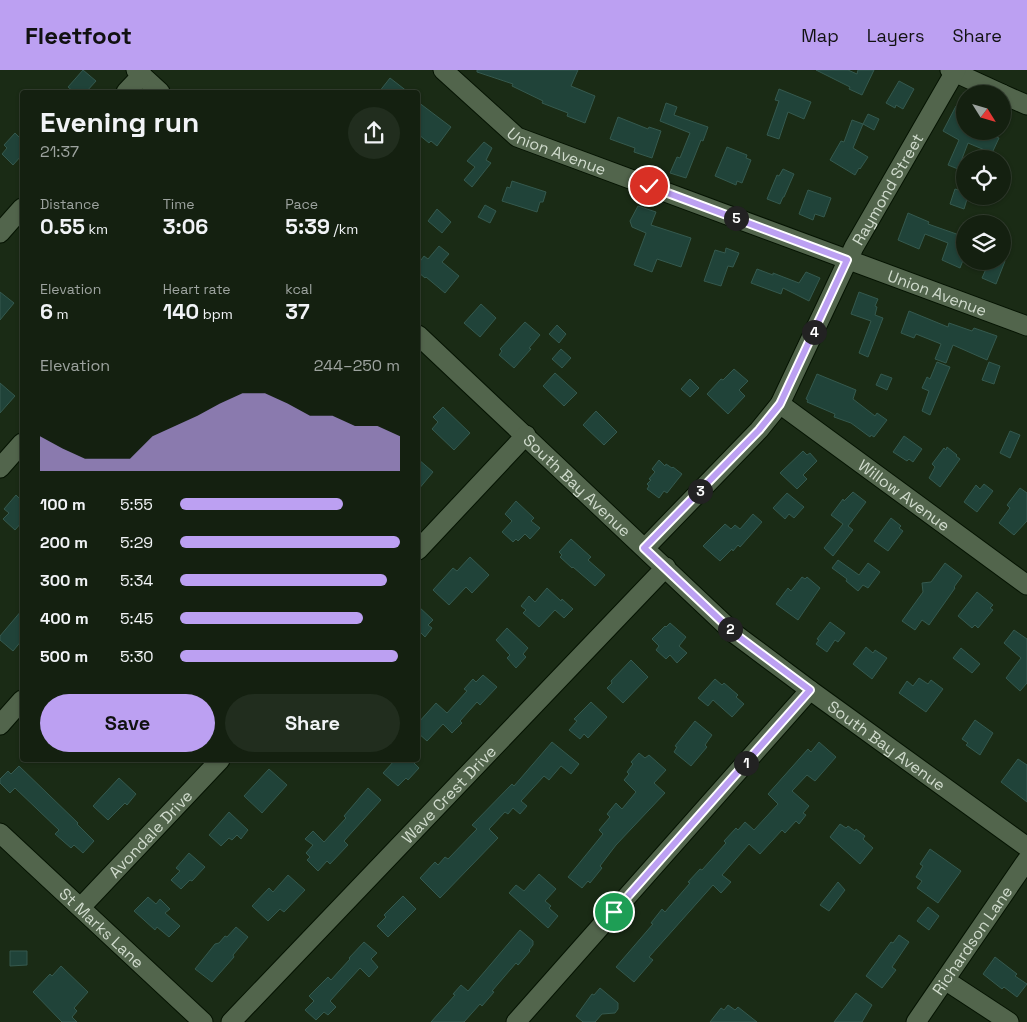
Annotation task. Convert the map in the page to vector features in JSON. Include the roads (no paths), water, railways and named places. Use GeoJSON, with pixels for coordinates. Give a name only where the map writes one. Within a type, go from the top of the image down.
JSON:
{"type":"FeatureCollection","features":[{"type":"Feature","properties":{"kind":"street","name":"Union Avenue"},"geometry":{"type":"LineString","coordinates":[[443,70],[517,136],[1027,326]]}},
{"type":"Feature","properties":{"kind":"street","name":"Raymond Street"},"geometry":{"type":"LineString","coordinates":[[644,548],[759,430],[780,404],[847,260],[954,71]]}},
{"type":"Feature","properties":{"kind":"street"},"geometry":{"type":"LineString","coordinates":[[954,71],[983,85]]}},
{"type":"Feature","properties":{"kind":"street"},"geometry":{"type":"LineString","coordinates":[[127,90],[139,72],[158,90]]}},
{"type":"Feature","properties":{"kind":"street"},"geometry":{"type":"LineString","coordinates":[[1011,98],[1027,106]]}},
{"type":"Feature","properties":{"kind":"street"},"geometry":{"type":"LineString","coordinates":[[0,233],[20,210]]}},
{"type":"Feature","properties":{"kind":"street","name":"South Bay Avenue"},"geometry":{"type":"LineString","coordinates":[[420,337],[735,634],[1027,846]]}},
{"type":"Feature","properties":{"kind":"street","name":"Willow Avenue"},"geometry":{"type":"LineString","coordinates":[[780,404],[1027,585]]}},
{"type":"Feature","properties":{"kind":"street"},"geometry":{"type":"LineString","coordinates":[[420,548],[526,435]]}},
{"type":"Feature","properties":{"kind":"street"},"geometry":{"type":"LineString","coordinates":[[0,468],[20,445]]}},
{"type":"Feature","properties":{"kind":"street","name":"Wave Crest Drive"},"geometry":{"type":"LineString","coordinates":[[231,1022],[666,568]]}},
{"type":"Feature","properties":{"kind":"street"},"geometry":{"type":"LineString","coordinates":[[516,1022],[810,690]]}},
{"type":"Feature","properties":{"kind":"street"},"geometry":{"type":"LineString","coordinates":[[0,725],[20,702]]}},
{"type":"Feature","properties":{"kind":"street","name":"Avondale Drive"},"geometry":{"type":"LineString","coordinates":[[81,907],[218,762]]}},
{"type":"Feature","properties":{"kind":"street","name":"St Marks Lane"},"geometry":{"type":"LineString","coordinates":[[0,833],[203,1022]]}},
{"type":"Feature","properties":{"kind":"street","name":"Richardson Lane"},"geometry":{"type":"LineString","coordinates":[[916,1022],[1027,860]]}},
{"type":"Feature","properties":{"kind":"street"},"geometry":{"type":"LineString","coordinates":[[945,980],[1009,1022]]}}]}
